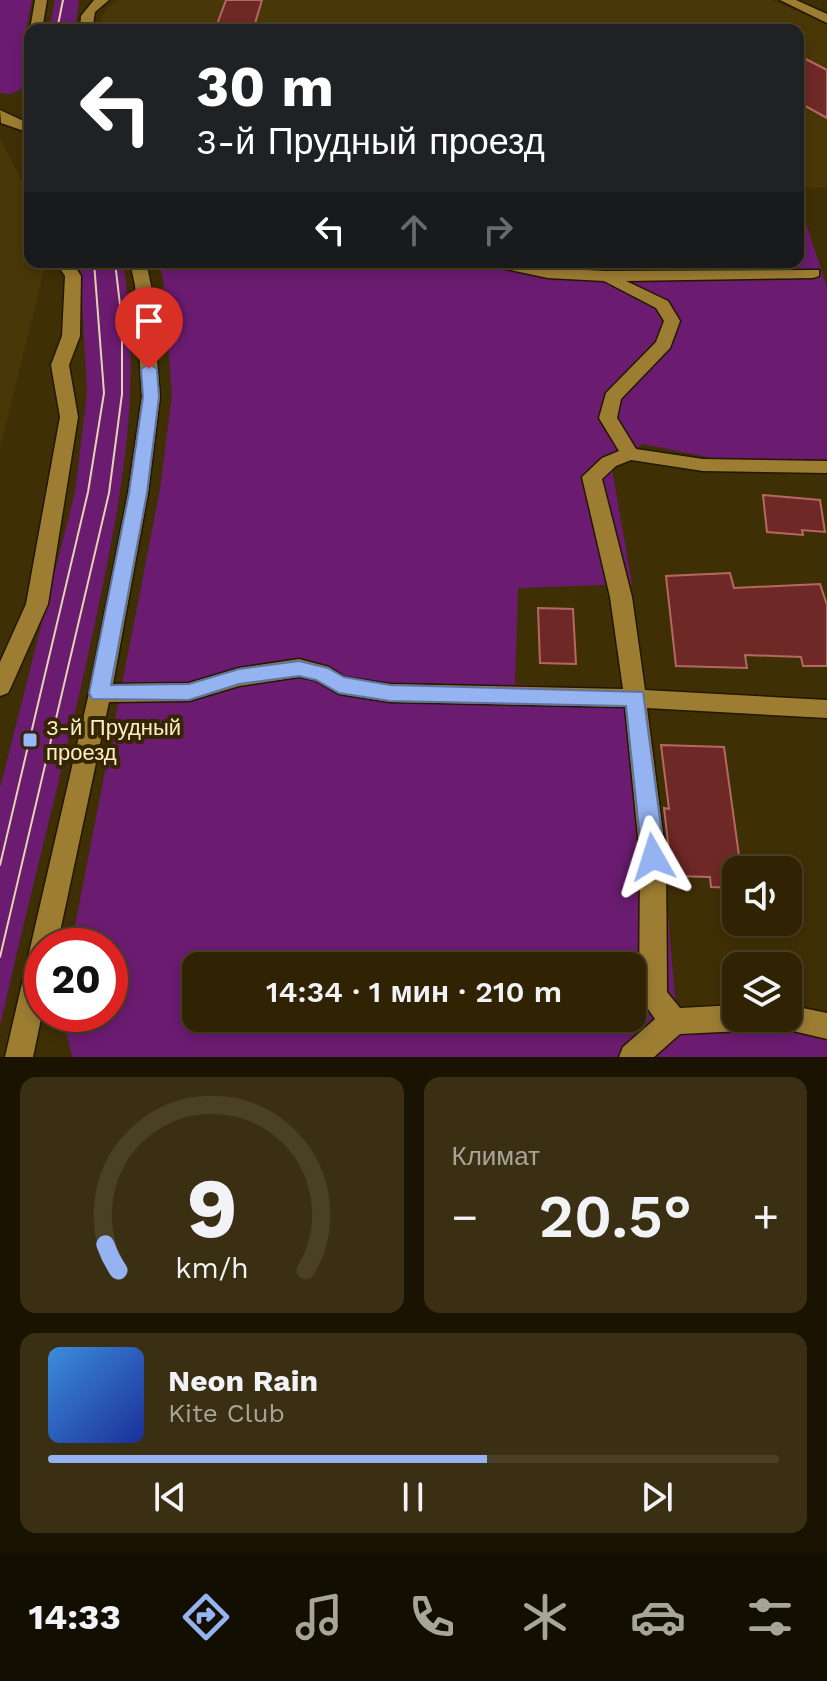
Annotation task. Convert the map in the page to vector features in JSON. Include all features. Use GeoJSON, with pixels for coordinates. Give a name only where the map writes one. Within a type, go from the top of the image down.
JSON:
{"type":"FeatureCollection","features":[{"type":"Feature","properties":{"kind":"street"},"geometry":{"type":"LineString","coordinates":[[37,24],[41,0]]}},
{"type":"Feature","properties":{"kind":"street"},"geometry":{"type":"LineString","coordinates":[[786,0],[827,19]]}},
{"type":"Feature","properties":{"kind":"street"},"geometry":{"type":"LineString","coordinates":[[85,24],[96,2]]}},
{"type":"Feature","properties":{"kind":"street"},"geometry":{"type":"LineString","coordinates":[[0,114],[6,120],[24,127]]}},
{"type":"Feature","properties":{"kind":"street"},"geometry":{"type":"LineString","coordinates":[[0,687],[37,604],[69,417],[60,365],[71,336],[73,276],[68,268]]}},
{"type":"Feature","properties":{"kind":"street"},"geometry":{"type":"LineString","coordinates":[[48,928],[100,693],[138,493],[151,397],[139,268]]}},
{"type":"Feature","properties":{"kind":"street"},"geometry":{"type":"LineString","coordinates":[[523,268],[548,273],[604,276],[813,273]]}},
{"type":"Feature","properties":{"kind":"street"},"geometry":{"type":"LineString","coordinates":[[604,276],[662,305],[672,321],[664,344],[612,397],[608,418],[630,454]]}},
{"type":"Feature","properties":{"kind":"street"},"geometry":{"type":"LineString","coordinates":[[674,1021],[653,996],[653,857],[635,698],[621,597],[592,477],[609,462],[630,454],[673,465],[827,467]]}},
{"type":"Feature","properties":{"kind":"street"},"geometry":{"type":"LineString","coordinates":[[100,693],[189,692],[239,677],[299,668],[321,673],[339,685],[390,693],[635,698],[827,709]]}},
{"type":"Feature","properties":{"kind":"street"},"geometry":{"type":"LineString","coordinates":[[633,1057],[674,1021],[722,1019]]}},
{"type":"Feature","properties":{"kind":"street"},"geometry":{"type":"LineString","coordinates":[[802,1021],[827,1026]]}},
{"type":"Feature","properties":{"kind":"street"},"geometry":{"type":"LineString","coordinates":[[19,1057],[25,1032]]}},
{"type":"Feature","properties":{"kind":"shaded area"},"geometry":{"type":"Polygon","coordinates":[[[0,0],[32,0],[27,24],[24,24],[23,88],[11,94],[0,93],[0,0]]]}},
{"type":"Feature","properties":{"kind":"shaded area"},"geometry":{"type":"Polygon","coordinates":[[[55,0],[79,0],[76,24],[50,24],[55,0]]]}},
{"type":"Feature","properties":{"kind":"shaded area"},"geometry":{"type":"Polygon","coordinates":[[[119,0],[771,0],[827,25],[827,188],[804,187],[804,24],[100,24],[108,7],[119,0]]]}},
{"type":"Feature","properties":{"kind":"shaded area"},"geometry":{"type":"Polygon","coordinates":[[[0,138],[24,186],[24,268],[44,270],[0,449],[0,138]]]}},
{"type":"Feature","properties":{"kind":"shaded area"},"geometry":{"type":"Polygon","coordinates":[[[804,217],[827,288],[827,461],[728,461],[642,444],[612,469],[632,584],[518,588],[515,684],[639,692],[664,869],[676,1008],[722,1016],[722,1032],[802,1030],[827,1034],[827,1057],[72,1057],[66,1032],[128,1032],[128,928],[75,928],[160,489],[172,395],[160,268],[804,268],[804,217]]]}},
{"type":"Feature","properties":{"kind":"shaded area"},"geometry":{"type":"Polygon","coordinates":[[[80,268],[124,268],[131,355],[121,488],[95,623],[0,1026],[0,788],[75,492],[87,393],[80,268]]]}},
{"type":"Feature","properties":{"kind":"building"},"geometry":{"type":"Polygon","coordinates":[[[226,0],[262,0],[255,24],[217,24],[226,0]]]}},
{"type":"Feature","properties":{"kind":"building"},"geometry":{"type":"Polygon","coordinates":[[[804,58],[827,70],[827,118],[804,105],[804,58]]]}},
{"type":"Feature","properties":{"kind":"building"},"geometry":{"type":"Polygon","coordinates":[[[763,495],[820,500],[825,532],[802,530],[803,535],[767,532],[763,495]]]}},
{"type":"Feature","properties":{"kind":"building"},"geometry":{"type":"Polygon","coordinates":[[[730,573],[734,588],[820,584],[827,605],[827,666],[803,666],[801,657],[745,655],[747,668],[676,666],[666,576],[730,573]]]}},
{"type":"Feature","properties":{"kind":"building"},"geometry":{"type":"Polygon","coordinates":[[[538,608],[573,609],[576,664],[540,663],[538,608]]]}},
{"type":"Feature","properties":{"kind":"building"},"geometry":{"type":"Polygon","coordinates":[[[661,745],[724,747],[739,856],[722,856],[722,887],[711,887],[710,877],[672,876],[664,808],[669,809],[661,745]]]}},
{"type":"Feature","properties":{"kind":"tram line"},"geometry":{"type":"LineString","coordinates":[[58,24],[63,0]]}},
{"type":"Feature","properties":{"kind":"tram line"},"geometry":{"type":"LineString","coordinates":[[0,865],[88,492],[104,393],[94,268]]}},
{"type":"Feature","properties":{"kind":"tram line"},"geometry":{"type":"LineString","coordinates":[[0,957],[109,493],[122,394],[122,322],[116,268]]}},
{"type":"Feature","properties":{"kind":"place","name":"3-й Прудный проезд"},"geometry":{"type":"Point","coordinates":[30,740]}},
{"type":"Feature","properties":{"kind":"route"},"geometry":{"type":"LineString","coordinates":[[149,369],[151,397],[138,493],[100,693],[189,692],[239,677],[299,668],[321,673],[339,685],[390,693],[635,698],[653,857]]}}]}
